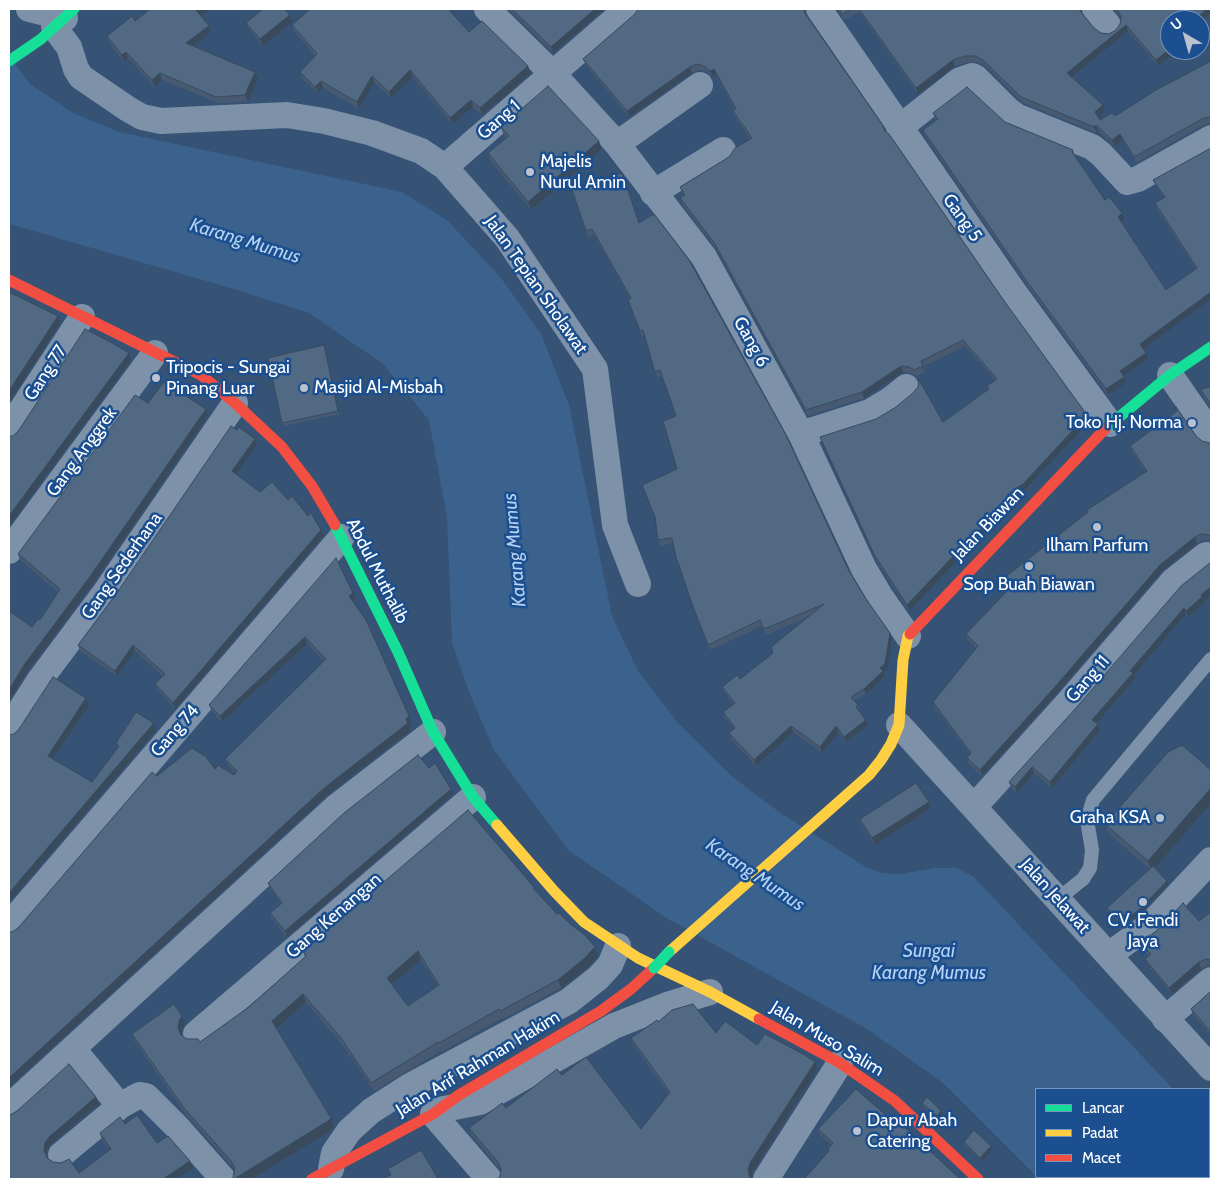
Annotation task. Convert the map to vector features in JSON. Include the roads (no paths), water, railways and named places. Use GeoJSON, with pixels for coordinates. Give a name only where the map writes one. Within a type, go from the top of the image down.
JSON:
{"type":"FeatureCollection","features":[{"type":"Feature","properties":{"kind":"street"},"geometry":{"type":"LineString","coordinates":[[9,61],[59,23],[29,9]]}},
{"type":"Feature","properties":{"kind":"street"},"geometry":{"type":"LineString","coordinates":[[487,9],[553,74]]}},
{"type":"Feature","properties":{"kind":"street","name":"Gang 1"},"geometry":{"type":"LineString","coordinates":[[445,167],[627,9]]}},
{"type":"Feature","properties":{"kind":"street","name":"Gang 5"},"geometry":{"type":"LineString","coordinates":[[819,9],[1016,296],[1110,424]]}},
{"type":"Feature","properties":{"kind":"street","name":"Jalan Tepian Sholawat"},"geometry":{"type":"LineString","coordinates":[[59,23],[81,78],[142,117],[161,121],[287,115],[324,121],[372,132],[421,151],[445,167],[507,238],[594,369],[614,525],[638,584]]}},
{"type":"Feature","properties":{"kind":"street","name":"Gang 6"},"geometry":{"type":"LineString","coordinates":[[553,74],[617,144],[704,257],[801,434],[864,569],[908,636]]}},
{"type":"Feature","properties":{"kind":"street"},"geometry":{"type":"LineString","coordinates":[[900,128],[963,77],[972,76],[1016,116],[1096,150],[1127,182],[1138,178],[1211,138]]}},
{"type":"Feature","properties":{"kind":"street"},"geometry":{"type":"LineString","coordinates":[[617,144],[700,85]]}},
{"type":"Feature","properties":{"kind":"street"},"geometry":{"type":"LineString","coordinates":[[653,193],[722,150]]}},
{"type":"Feature","properties":{"kind":"street","name":"Abdul Muthalib"},"geometry":{"type":"LineString","coordinates":[[9,280],[201,376],[235,403],[282,448],[312,486],[342,537],[398,652],[433,732],[473,797],[554,891],[584,922],[628,952]]}},
{"type":"Feature","properties":{"kind":"street","name":"Gang 77"},"geometry":{"type":"LineString","coordinates":[[9,429],[82,317]]}},
{"type":"Feature","properties":{"kind":"street","name":"Jalan Biawan"},"geometry":{"type":"LineString","coordinates":[[908,636],[1110,424],[1170,375],[1211,347]]}},
{"type":"Feature","properties":{"kind":"street","name":"Gang Anggrek"},"geometry":{"type":"LineString","coordinates":[[9,551],[155,353]]}},
{"type":"Feature","properties":{"kind":"street"},"geometry":{"type":"LineString","coordinates":[[1170,375],[1211,434]]}},
{"type":"Feature","properties":{"kind":"street"},"geometry":{"type":"LineString","coordinates":[[801,434],[870,412],[890,400],[906,387]]}},
{"type":"Feature","properties":{"kind":"street","name":"Gang Sederhana"},"geometry":{"type":"LineString","coordinates":[[9,728],[39,681],[104,594],[235,403]]}},
{"type":"Feature","properties":{"kind":"street","name":"Gang 74"},"geometry":{"type":"LineString","coordinates":[[9,926],[342,537]]}},
{"type":"Feature","properties":{"kind":"street","name":"Gang 11"},"geometry":{"type":"LineString","coordinates":[[974,807],[1173,582],[1206,555]]}},
{"type":"Feature","properties":{"kind":"street"},"geometry":{"type":"LineString","coordinates":[[899,725],[903,660],[908,636]]}},
{"type":"Feature","properties":{"kind":"street","name":"Jalan Jelawat"},"geometry":{"type":"LineString","coordinates":[[899,725],[1211,1068]]}},
{"type":"Feature","properties":{"kind":"street","name":"Jalan Arif Rahman Hakim"},"geometry":{"type":"LineString","coordinates":[[322,1174],[444,1107],[601,1011],[631,989],[669,952],[869,775],[891,744],[899,725]]}},
{"type":"Feature","properties":{"kind":"street"},"geometry":{"type":"LineString","coordinates":[[9,1107],[336,807],[433,732]]}},
{"type":"Feature","properties":{"kind":"street","name":"Gang Kenangan"},"geometry":{"type":"LineString","coordinates":[[196,1034],[473,797]]}},
{"type":"Feature","properties":{"kind":"street"},"geometry":{"type":"LineString","coordinates":[[1109,954],[1151,924],[1211,860]]}},
{"type":"Feature","properties":{"kind":"street"},"geometry":{"type":"LineString","coordinates":[[322,1174],[349,1131],[371,1111],[410,1086],[569,1001],[628,952]]}},
{"type":"Feature","properties":{"kind":"street","name":"Jalan Muso Salim"},"geometry":{"type":"LineString","coordinates":[[628,952],[710,992],[840,1063],[895,1101],[978,1179]]}},
{"type":"Feature","properties":{"kind":"street"},"geometry":{"type":"LineString","coordinates":[[1165,1019],[1211,980]]}},
{"type":"Feature","properties":{"kind":"street"},"geometry":{"type":"LineString","coordinates":[[489,1179],[444,1107],[480,1102],[614,1026],[666,1005],[710,992]]}},
{"type":"Feature","properties":{"kind":"street"},"geometry":{"type":"LineString","coordinates":[[73,1049],[120,1106]]}},
{"type":"Feature","properties":{"kind":"street"},"geometry":{"type":"LineString","coordinates":[[766,1179],[840,1063]]}},
{"type":"Feature","properties":{"kind":"street"},"geometry":{"type":"LineString","coordinates":[[61,1155],[120,1106],[140,1095],[146,1096],[178,1128],[223,1179]]}},
{"type":"Feature","properties":{"kind":"lane"},"geometry":{"type":"LineString","coordinates":[[1058,899],[1083,879],[1090,868],[1092,850],[1087,820],[1093,800],[1211,659]]}},
{"type":"Feature","properties":{"kind":"water","name":"Sungai Karang Mumus"},"geometry":{"type":"Polygon","coordinates":[[[9,56],[30,84],[73,113],[119,132],[402,192],[448,221],[501,278],[541,334],[569,405],[612,616],[638,671],[678,723],[734,778],[779,812],[866,867],[882,873],[900,874],[935,868],[957,868],[974,877],[1172,1088],[1035,1088],[1035,1175],[943,1083],[867,1029],[668,919],[568,850],[494,750],[469,692],[452,643],[447,518],[429,420],[383,364],[309,313],[234,289],[9,224],[9,56]]]}},
{"type":"Feature","properties":{"kind":"water"},"geometry":{"type":"Polygon","coordinates":[[[1210,1128],[1211,1130],[1211,1179],[1039,1179],[1210,1178],[1210,1128]]]}},
{"type":"Feature","properties":{"kind":"place","name":"Majelis Nurul Amin"},"geometry":{"type":"Point","coordinates":[530,172]}},
{"type":"Feature","properties":{"kind":"place","name":"Tripocis - Sungai Pinang Luar"},"geometry":{"type":"Point","coordinates":[156,378]}},
{"type":"Feature","properties":{"kind":"place","name":"Masjid Al-Misbah"},"geometry":{"type":"Point","coordinates":[304,388]}},
{"type":"Feature","properties":{"kind":"place","name":"Toko Hj. Norma"},"geometry":{"type":"Point","coordinates":[1192,423]}},
{"type":"Feature","properties":{"kind":"place","name":"Ilham Parfum"},"geometry":{"type":"Point","coordinates":[1097,527]}},
{"type":"Feature","properties":{"kind":"place","name":"Sop Buah Biawan"},"geometry":{"type":"Point","coordinates":[1029,566]}},
{"type":"Feature","properties":{"kind":"place","name":"Graha KSA"},"geometry":{"type":"Point","coordinates":[1160,818]}},
{"type":"Feature","properties":{"kind":"place","name":"CV. Fendi Jaya"},"geometry":{"type":"Point","coordinates":[1143,902]}},
{"type":"Feature","properties":{"kind":"place","name":"Dapur Abah Catering"},"geometry":{"type":"Point","coordinates":[857,1131]}},
{"type":"Feature","properties":{"kind":"water label","name":"Karang Mumus"},"geometry":{"type":"Point","coordinates":[245,241]}},
{"type":"Feature","properties":{"kind":"water label","name":"Karang Mumus"},"geometry":{"type":"Point","coordinates":[515,550]}},
{"type":"Feature","properties":{"kind":"water label","name":"Karang Mumus"},"geometry":{"type":"Point","coordinates":[755,875]}}]}
